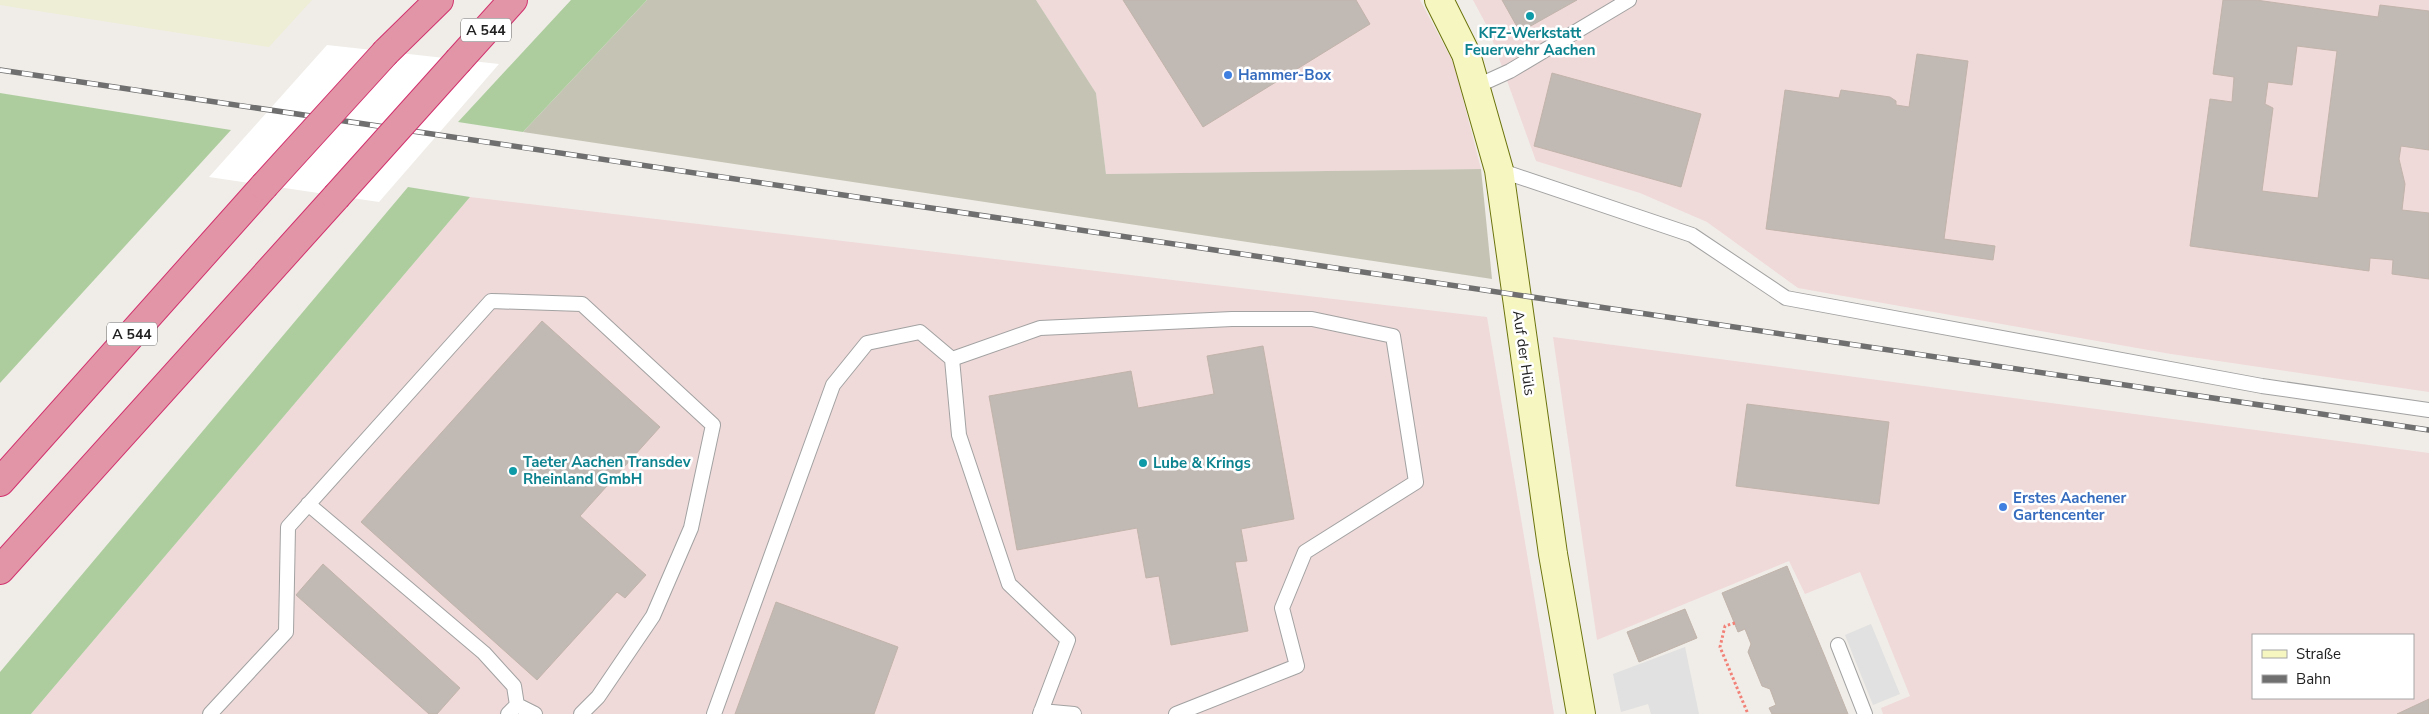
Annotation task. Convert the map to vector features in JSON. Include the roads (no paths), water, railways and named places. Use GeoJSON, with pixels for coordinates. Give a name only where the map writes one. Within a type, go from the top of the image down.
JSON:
{"type":"FeatureCollection","features":[{"type":"Feature","properties":{"kind":"highway","name":"A 544"},"geometry":{"type":"LineString","coordinates":[[0,482],[386,52],[439,0]]}},
{"type":"Feature","properties":{"kind":"highway","name":"A 544"},"geometry":{"type":"LineString","coordinates":[[0,570],[513,0]]}},
{"type":"Feature","properties":{"kind":"street","name":"Auf der Hüls"},"geometry":{"type":"LineString","coordinates":[[1439,0],[1466,54],[1477,86],[1499,170],[1554,554],[1581,714]]}},
{"type":"Feature","properties":{"kind":"lane"},"geometry":{"type":"LineString","coordinates":[[1477,86],[1510,71],[1628,0]]}},
{"type":"Feature","properties":{"kind":"lane"},"geometry":{"type":"LineString","coordinates":[[1499,170],[1692,235],[1786,298],[2262,386],[2429,410]]}},
{"type":"Feature","properties":{"kind":"lane"},"geometry":{"type":"LineString","coordinates":[[210,714],[286,632],[288,527],[491,301],[582,304],[713,425],[691,528],[653,616],[598,697],[581,714]]}},
{"type":"Feature","properties":{"kind":"lane"},"geometry":{"type":"LineString","coordinates":[[952,359],[1040,328],[1232,318],[1312,319],[1393,336],[1416,482],[1305,552],[1282,608],[1297,666],[1176,714]]}},
{"type":"Feature","properties":{"kind":"lane"},"geometry":{"type":"LineString","coordinates":[[714,714],[833,385],[867,343],[920,332],[952,359],[959,435],[1009,584],[1068,640],[1041,713],[1074,714]]}},
{"type":"Feature","properties":{"kind":"lane"},"geometry":{"type":"LineString","coordinates":[[308,504],[484,653],[514,686],[512,710],[535,714]]}},
{"type":"Feature","properties":{"kind":"lane"},"geometry":{"type":"LineString","coordinates":[[1838,645],[1865,714]]}},
{"type":"Feature","properties":{"kind":"railway"},"geometry":{"type":"LineString","coordinates":[[0,70],[2429,430]]}},
{"type":"Feature","properties":{"kind":"place","name":"KFZ-Werkstatt Feuerwehr Aachen"},"geometry":{"type":"Point","coordinates":[1530,16]}},
{"type":"Feature","properties":{"kind":"place","name":"Hammer-Box"},"geometry":{"type":"Point","coordinates":[1228,75]}},
{"type":"Feature","properties":{"kind":"place","name":"Lube & Krings"},"geometry":{"type":"Point","coordinates":[1143,463]}},
{"type":"Feature","properties":{"kind":"place","name":"Taeter Aachen Transdev Rheinland GmbH"},"geometry":{"type":"Point","coordinates":[513,471]}},
{"type":"Feature","properties":{"kind":"place","name":"Erstes Aachener Gartencenter"},"geometry":{"type":"Point","coordinates":[2003,507]}}]}
